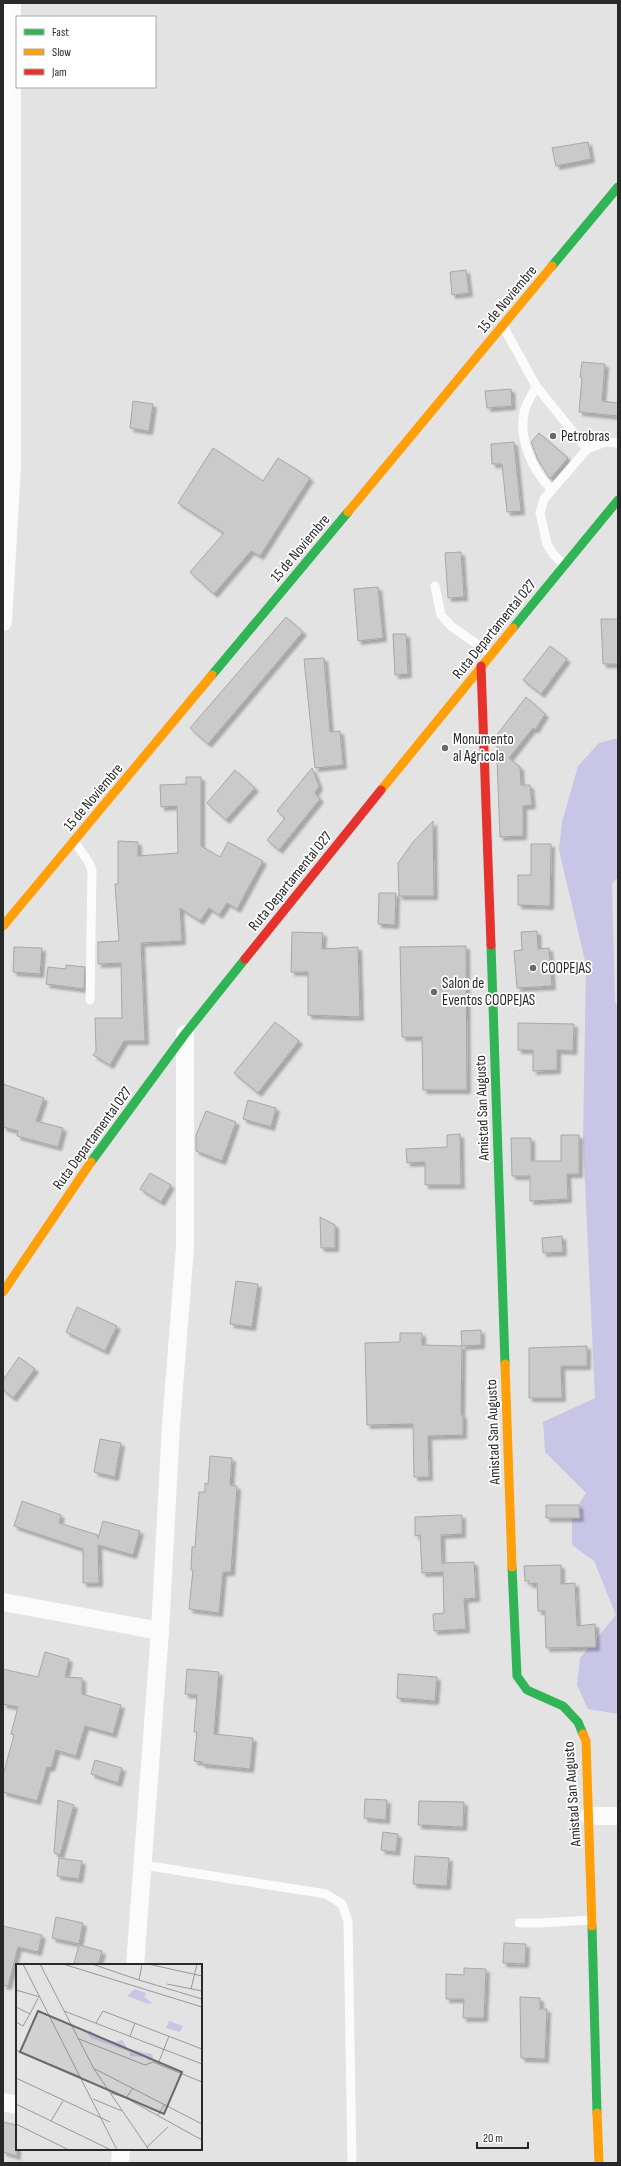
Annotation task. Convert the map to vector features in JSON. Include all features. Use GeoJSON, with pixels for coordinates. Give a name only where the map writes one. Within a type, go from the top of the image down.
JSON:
{"type":"FeatureCollection","features":[{"type":"Feature","properties":{"kind":"street"},"geometry":{"type":"LineString","coordinates":[[3,622],[12,466],[12,3]]}},
{"type":"Feature","properties":{"kind":"street","name":"15 de Noviembre"},"geometry":{"type":"LineString","coordinates":[[6,915],[74,841],[618,188]]}},
{"type":"Feature","properties":{"kind":"street","name":"Ruta Departamental 027"},"geometry":{"type":"LineString","coordinates":[[3,1292],[79,1178],[185,1034],[481,666],[618,500]]}},
{"type":"Feature","properties":{"kind":"street","name":"Amistad San Augusto"},"geometry":{"type":"LineString","coordinates":[[481,666],[517,1676],[526,1690],[563,1706],[578,1722],[586,1741],[599,2163]]}},
{"type":"Feature","properties":{"kind":"street"},"geometry":{"type":"LineString","coordinates":[[136,1964],[160,1631],[171,1425],[185,1247],[185,1034]]}},
{"type":"Feature","properties":{"kind":"street"},"geometry":{"type":"LineString","coordinates":[[3,1602],[160,1631]]}},
{"type":"Feature","properties":{"kind":"street"},"geometry":{"type":"LineString","coordinates":[[589,1816],[618,1816]]}},
{"type":"Feature","properties":{"kind":"street"},"geometry":{"type":"LineString","coordinates":[[3,2102],[16,2105]]}},
{"type":"Feature","properties":{"kind":"street"},"geometry":{"type":"LineString","coordinates":[[120,2163],[121,2150]]}},
{"type":"Feature","properties":{"kind":"lane"},"geometry":{"type":"LineString","coordinates":[[503,326],[536,386],[587,449]]}},
{"type":"Feature","properties":{"kind":"lane"},"geometry":{"type":"LineString","coordinates":[[536,386],[526,408],[524,418],[526,445],[530,460],[540,478],[550,489]]}},
{"type":"Feature","properties":{"kind":"lane"},"geometry":{"type":"LineString","coordinates":[[564,566],[553,554],[547,544],[542,522],[542,504],[550,489],[587,449],[605,442],[618,443]]}},
{"type":"Feature","properties":{"kind":"lane"},"geometry":{"type":"LineString","coordinates":[[435,586],[441,615],[451,626],[491,654]]}},
{"type":"Feature","properties":{"kind":"lane"},"geometry":{"type":"LineString","coordinates":[[74,841],[88,861],[92,870],[90,1000]]}},
{"type":"Feature","properties":{"kind":"lane"},"geometry":{"type":"LineString","coordinates":[[143,1865],[326,1894],[342,1904],[348,1921],[352,2163]]}},
{"type":"Feature","properties":{"kind":"lane"},"geometry":{"type":"LineString","coordinates":[[519,1923],[592,1920]]}},
{"type":"Feature","properties":{"kind":"shaded area"},"geometry":{"type":"Polygon","coordinates":[[[618,738],[618,877],[612,884],[615,1000],[618,1009],[618,1714],[588,1709],[577,1685],[580,1658],[616,1615],[594,1561],[572,1545],[572,1516],[586,1493],[545,1452],[543,1422],[595,1398],[583,1140],[586,965],[559,850],[562,822],[578,766],[599,743],[618,738]]]}},
{"type":"Feature","properties":{"kind":"building"},"geometry":{"type":"Polygon","coordinates":[[[588,142],[591,159],[556,166],[552,148],[588,142]]]}},
{"type":"Feature","properties":{"kind":"building"},"geometry":{"type":"Polygon","coordinates":[[[466,270],[469,293],[452,295],[450,272],[466,270]]]}},
{"type":"Feature","properties":{"kind":"building"},"geometry":{"type":"Polygon","coordinates":[[[582,362],[605,364],[602,401],[618,403],[618,416],[579,412],[582,362]]]}},
{"type":"Feature","properties":{"kind":"building"},"geometry":{"type":"Polygon","coordinates":[[[511,389],[512,406],[487,408],[485,391],[511,389]]]}},
{"type":"Feature","properties":{"kind":"building"},"geometry":{"type":"Polygon","coordinates":[[[133,401],[153,404],[149,431],[130,428],[133,401]]]}},
{"type":"Feature","properties":{"kind":"building"},"geometry":{"type":"Polygon","coordinates":[[[539,433],[568,458],[550,479],[538,460],[531,442],[539,433]]]}},
{"type":"Feature","properties":{"kind":"building"},"geometry":{"type":"Polygon","coordinates":[[[514,442],[521,511],[507,512],[502,464],[492,464],[491,444],[514,442]]]}},
{"type":"Feature","properties":{"kind":"building"},"geometry":{"type":"Polygon","coordinates":[[[213,448],[263,481],[278,458],[310,478],[260,556],[251,551],[214,594],[190,572],[224,533],[178,503],[213,448]]]}},
{"type":"Feature","properties":{"kind":"building"},"geometry":{"type":"Polygon","coordinates":[[[461,552],[464,597],[448,598],[445,553],[461,552]]]}},
{"type":"Feature","properties":{"kind":"building"},"geometry":{"type":"Polygon","coordinates":[[[378,587],[383,638],[358,641],[354,589],[378,587]]]}},
{"type":"Feature","properties":{"kind":"building"},"geometry":{"type":"Polygon","coordinates":[[[286,617],[303,632],[208,744],[190,728],[286,617]]]}},
{"type":"Feature","properties":{"kind":"building"},"geometry":{"type":"Polygon","coordinates":[[[601,619],[618,619],[618,664],[603,664],[601,619]]]}},
{"type":"Feature","properties":{"kind":"building"},"geometry":{"type":"Polygon","coordinates":[[[393,634],[406,634],[408,674],[395,675],[393,634]]]}},
{"type":"Feature","properties":{"kind":"building"},"geometry":{"type":"Polygon","coordinates":[[[550,646],[567,659],[541,694],[523,680],[550,646]]]}},
{"type":"Feature","properties":{"kind":"building"},"geometry":{"type":"Polygon","coordinates":[[[324,658],[330,732],[340,731],[343,765],[315,768],[304,659],[324,658]]]}},
{"type":"Feature","properties":{"kind":"building"},"geometry":{"type":"Polygon","coordinates":[[[526,697],[545,714],[535,730],[533,728],[509,758],[520,767],[521,785],[530,785],[532,805],[523,806],[523,836],[500,837],[497,759],[501,751],[497,747],[496,736],[526,697]]]}},
{"type":"Feature","properties":{"kind":"building"},"geometry":{"type":"Polygon","coordinates":[[[312,768],[319,786],[315,793],[320,799],[279,850],[267,840],[285,818],[277,811],[312,768]]]}},
{"type":"Feature","properties":{"kind":"building"},"geometry":{"type":"Polygon","coordinates":[[[235,770],[255,788],[226,820],[207,803],[235,770]]]}},
{"type":"Feature","properties":{"kind":"building"},"geometry":{"type":"Polygon","coordinates":[[[186,777],[201,777],[201,846],[220,857],[228,842],[263,861],[237,909],[227,903],[219,915],[209,908],[200,921],[180,908],[182,941],[141,943],[145,1041],[124,1041],[110,1065],[93,1055],[96,1051],[95,1018],[122,1018],[121,963],[98,964],[98,942],[119,941],[115,884],[118,884],[118,841],[138,842],[138,856],[178,853],[177,806],[161,807],[160,785],[186,784],[186,777]]]}},
{"type":"Feature","properties":{"kind":"building"},"geometry":{"type":"Polygon","coordinates":[[[433,821],[434,896],[399,896],[398,863],[413,842],[433,821]]]}},
{"type":"Feature","properties":{"kind":"building"},"geometry":{"type":"Polygon","coordinates":[[[531,844],[551,844],[550,906],[518,905],[518,875],[531,875],[531,844]]]}},
{"type":"Feature","properties":{"kind":"building"},"geometry":{"type":"Polygon","coordinates":[[[379,893],[396,893],[395,925],[378,924],[379,893]]]}},
{"type":"Feature","properties":{"kind":"building","name":"COOPEJAS"},"geometry":{"type":"Polygon","coordinates":[[[537,931],[538,949],[549,948],[552,986],[517,988],[514,951],[522,950],[521,932],[537,931]]]}},
{"type":"Feature","properties":{"kind":"building"},"geometry":{"type":"Polygon","coordinates":[[[292,932],[323,933],[322,949],[358,947],[360,1017],[308,1015],[308,972],[291,972],[292,932]]]}},
{"type":"Feature","properties":{"kind":"building","name":"Salon de Eventos COOPEJAS"},"geometry":{"type":"Polygon","coordinates":[[[466,946],[467,1090],[423,1090],[422,1037],[402,1037],[400,947],[466,946]]]}},
{"type":"Feature","properties":{"kind":"building"},"geometry":{"type":"Polygon","coordinates":[[[14,947],[42,948],[40,974],[13,972],[14,947]]]}},
{"type":"Feature","properties":{"kind":"building"},"geometry":{"type":"Polygon","coordinates":[[[66,965],[85,967],[84,989],[46,984],[48,967],[66,969],[66,965]]]}},
{"type":"Feature","properties":{"kind":"building"},"geometry":{"type":"Polygon","coordinates":[[[275,1022],[299,1041],[258,1093],[234,1073],[275,1022]]]}},
{"type":"Feature","properties":{"kind":"building"},"geometry":{"type":"Polygon","coordinates":[[[518,1023],[574,1024],[573,1051],[557,1050],[557,1070],[533,1071],[533,1050],[518,1050],[518,1023]]]}},
{"type":"Feature","properties":{"kind":"building"},"geometry":{"type":"Polygon","coordinates":[[[3,1084],[44,1098],[36,1121],[63,1128],[58,1147],[17,1136],[18,1131],[3,1127],[3,1084]]]}},
{"type":"Feature","properties":{"kind":"building"},"geometry":{"type":"Polygon","coordinates":[[[248,1100],[276,1108],[271,1127],[243,1119],[248,1100]]]}},
{"type":"Feature","properties":{"kind":"building"},"geometry":{"type":"Polygon","coordinates":[[[206,1111],[236,1122],[222,1161],[196,1151],[196,1135],[206,1111]]]}},
{"type":"Feature","properties":{"kind":"building"},"geometry":{"type":"Polygon","coordinates":[[[460,1134],[461,1185],[425,1185],[425,1162],[407,1163],[406,1149],[447,1147],[447,1135],[460,1134]]]}},
{"type":"Feature","properties":{"kind":"building"},"geometry":{"type":"Polygon","coordinates":[[[561,1135],[579,1135],[579,1174],[567,1174],[568,1199],[530,1201],[530,1176],[512,1176],[511,1138],[531,1138],[531,1161],[561,1161],[561,1135]]]}},
{"type":"Feature","properties":{"kind":"building"},"geometry":{"type":"Polygon","coordinates":[[[150,1173],[171,1185],[161,1202],[140,1189],[150,1173]]]}},
{"type":"Feature","properties":{"kind":"building"},"geometry":{"type":"Polygon","coordinates":[[[320,1217],[335,1225],[335,1248],[321,1248],[320,1217]]]}},
{"type":"Feature","properties":{"kind":"building"},"geometry":{"type":"Polygon","coordinates":[[[562,1236],[563,1252],[543,1253],[542,1238],[562,1236]]]}},
{"type":"Feature","properties":{"kind":"building"},"geometry":{"type":"Polygon","coordinates":[[[236,1281],[258,1284],[252,1327],[230,1324],[236,1281]]]}},
{"type":"Feature","properties":{"kind":"building"},"geometry":{"type":"Polygon","coordinates":[[[77,1307],[117,1326],[105,1351],[66,1332],[77,1307]]]}},
{"type":"Feature","properties":{"kind":"building"},"geometry":{"type":"Polygon","coordinates":[[[481,1330],[481,1345],[462,1346],[461,1331],[481,1330]]]}},
{"type":"Feature","properties":{"kind":"building"},"geometry":{"type":"Polygon","coordinates":[[[400,1333],[422,1333],[422,1345],[462,1346],[461,1415],[463,1415],[463,1435],[428,1436],[429,1477],[414,1477],[413,1424],[367,1425],[365,1343],[400,1342],[400,1333]]]}},
{"type":"Feature","properties":{"kind":"building"},"geometry":{"type":"Polygon","coordinates":[[[587,1346],[587,1366],[561,1366],[562,1398],[529,1398],[529,1348],[587,1346]]]}},
{"type":"Feature","properties":{"kind":"building"},"geometry":{"type":"Polygon","coordinates":[[[19,1357],[35,1369],[13,1398],[3,1390],[3,1380],[19,1357]]]}},
{"type":"Feature","properties":{"kind":"building"},"geometry":{"type":"Polygon","coordinates":[[[100,1439],[121,1443],[115,1477],[94,1472],[100,1439]]]}},
{"type":"Feature","properties":{"kind":"building"},"geometry":{"type":"Polygon","coordinates":[[[210,1456],[232,1458],[230,1485],[237,1486],[231,1572],[223,1572],[219,1613],[189,1609],[193,1570],[191,1570],[192,1547],[195,1547],[199,1492],[205,1492],[205,1483],[208,1484],[210,1456]]]}},
{"type":"Feature","properties":{"kind":"building"},"geometry":{"type":"Polygon","coordinates":[[[22,1501],[61,1515],[59,1523],[98,1535],[98,1539],[103,1521],[140,1531],[133,1555],[98,1545],[99,1583],[83,1583],[83,1549],[14,1526],[22,1501]]]}},
{"type":"Feature","properties":{"kind":"building"},"geometry":{"type":"Polygon","coordinates":[[[546,1505],[579,1505],[580,1518],[546,1518],[546,1505]]]}},
{"type":"Feature","properties":{"kind":"building"},"geometry":{"type":"Polygon","coordinates":[[[462,1515],[462,1534],[441,1535],[442,1563],[474,1562],[476,1598],[464,1599],[466,1629],[434,1631],[433,1614],[444,1613],[443,1572],[422,1573],[420,1535],[415,1536],[415,1517],[462,1515]]]}},
{"type":"Feature","properties":{"kind":"building"},"geometry":{"type":"Polygon","coordinates":[[[561,1565],[561,1584],[575,1583],[577,1626],[595,1624],[596,1647],[546,1648],[545,1611],[538,1611],[537,1583],[529,1584],[529,1581],[525,1581],[524,1566],[561,1565]]]}},
{"type":"Feature","properties":{"kind":"building"},"geometry":{"type":"Polygon","coordinates":[[[45,1652],[69,1659],[65,1677],[82,1678],[82,1694],[121,1705],[113,1734],[85,1726],[76,1756],[56,1750],[51,1768],[47,1767],[37,1801],[3,1792],[3,1775],[14,1735],[11,1734],[18,1707],[3,1704],[3,1669],[38,1677],[45,1652]]]}},
{"type":"Feature","properties":{"kind":"building"},"geometry":{"type":"Polygon","coordinates":[[[187,1669],[219,1672],[214,1734],[253,1738],[250,1769],[202,1764],[202,1762],[194,1761],[197,1732],[194,1732],[197,1695],[185,1694],[187,1669]]]}},
{"type":"Feature","properties":{"kind":"building"},"geometry":{"type":"Polygon","coordinates":[[[398,1674],[437,1677],[435,1701],[397,1698],[398,1674]]]}},
{"type":"Feature","properties":{"kind":"building"},"geometry":{"type":"Polygon","coordinates":[[[95,1760],[122,1768],[118,1783],[91,1774],[95,1760]]]}},
{"type":"Feature","properties":{"kind":"building"},"geometry":{"type":"Polygon","coordinates":[[[365,1799],[387,1800],[386,1820],[364,1818],[365,1799]]]}},
{"type":"Feature","properties":{"kind":"building"},"geometry":{"type":"Polygon","coordinates":[[[58,1800],[74,1805],[60,1855],[54,1853],[58,1800]]]}},
{"type":"Feature","properties":{"kind":"building"},"geometry":{"type":"Polygon","coordinates":[[[419,1801],[464,1802],[463,1827],[418,1825],[419,1801]]]}},
{"type":"Feature","properties":{"kind":"building"},"geometry":{"type":"Polygon","coordinates":[[[383,1832],[398,1834],[396,1852],[381,1850],[383,1832]]]}},
{"type":"Feature","properties":{"kind":"building"},"geometry":{"type":"Polygon","coordinates":[[[415,1856],[449,1858],[447,1886],[413,1884],[415,1856]]]}},
{"type":"Feature","properties":{"kind":"building"},"geometry":{"type":"Polygon","coordinates":[[[59,1858],[82,1861],[79,1879],[57,1876],[59,1858]]]}},
{"type":"Feature","properties":{"kind":"building"},"geometry":{"type":"Polygon","coordinates":[[[56,1917],[83,1923],[79,1944],[52,1938],[56,1917]]]}},
{"type":"Feature","properties":{"kind":"building"},"geometry":{"type":"Polygon","coordinates":[[[3,1926],[42,1935],[38,1952],[18,1947],[8,1986],[3,1985],[3,1926]]]}},
{"type":"Feature","properties":{"kind":"building"},"geometry":{"type":"Polygon","coordinates":[[[504,1943],[526,1944],[525,1964],[503,1963],[504,1943]]]}},
{"type":"Feature","properties":{"kind":"building"},"geometry":{"type":"Polygon","coordinates":[[[79,1945],[102,1951],[98,1964],[74,1963],[79,1945]]]}},
{"type":"Feature","properties":{"kind":"building"},"geometry":{"type":"Polygon","coordinates":[[[464,1968],[486,1969],[484,2018],[463,2018],[464,1999],[446,1999],[446,1974],[464,1975],[464,1968]]]}},
{"type":"Feature","properties":{"kind":"building"},"geometry":{"type":"Polygon","coordinates":[[[520,1997],[540,1998],[540,2009],[547,2009],[545,2059],[521,2058],[520,1997]]]}},
{"type":"Feature","properties":{"kind":"building"},"geometry":{"type":"Polygon","coordinates":[[[3,2122],[16,2125],[17,2156],[3,2152],[3,2122]]]}},
{"type":"Feature","properties":{"kind":"traffic: fast"},"geometry":{"type":"LineString","coordinates":[[552,266],[618,187]]}},
{"type":"Feature","properties":{"kind":"traffic: fast"},"geometry":{"type":"LineString","coordinates":[[513,628],[618,500]]}},
{"type":"Feature","properties":{"kind":"traffic: fast"},"geometry":{"type":"LineString","coordinates":[[212,675],[348,512]]}},
{"type":"Feature","properties":{"kind":"traffic: fast"},"geometry":{"type":"LineString","coordinates":[[491,945],[505,1364]]}},
{"type":"Feature","properties":{"kind":"traffic: fast"},"geometry":{"type":"LineString","coordinates":[[91,1162],[185,1034],[245,959]]}},
{"type":"Feature","properties":{"kind":"traffic: fast"},"geometry":{"type":"LineString","coordinates":[[512,1567],[517,1676],[527,1690],[563,1706],[578,1722],[583,1734]]}},
{"type":"Feature","properties":{"kind":"traffic: fast"},"geometry":{"type":"LineString","coordinates":[[592,1926],[597,2113]]}},
{"type":"Feature","properties":{"kind":"traffic: slow"},"geometry":{"type":"LineString","coordinates":[[348,512],[552,266]]}},
{"type":"Feature","properties":{"kind":"traffic: slow"},"geometry":{"type":"LineString","coordinates":[[381,790],[513,628]]}},
{"type":"Feature","properties":{"kind":"traffic: slow"},"geometry":{"type":"LineString","coordinates":[[3,926],[212,675]]}},
{"type":"Feature","properties":{"kind":"traffic: slow"},"geometry":{"type":"LineString","coordinates":[[3,1292],[91,1162]]}},
{"type":"Feature","properties":{"kind":"traffic: slow"},"geometry":{"type":"LineString","coordinates":[[505,1364],[512,1567]]}},
{"type":"Feature","properties":{"kind":"traffic: slow"},"geometry":{"type":"LineString","coordinates":[[583,1734],[586,1741],[592,1926]]}},
{"type":"Feature","properties":{"kind":"traffic: slow"},"geometry":{"type":"LineString","coordinates":[[597,2113],[599,2163]]}},
{"type":"Feature","properties":{"kind":"traffic: jam"},"geometry":{"type":"LineString","coordinates":[[481,666],[491,945]]}},
{"type":"Feature","properties":{"kind":"traffic: jam"},"geometry":{"type":"LineString","coordinates":[[245,959],[381,790]]}},
{"type":"Feature","properties":{"kind":"place","name":"Petrobras"},"geometry":{"type":"Point","coordinates":[553,436]}},
{"type":"Feature","properties":{"kind":"place","name":"Monumento al Agricola"},"geometry":{"type":"Point","coordinates":[445,748]}},
{"type":"Feature","properties":{"kind":"place","name":"COOPEJAS"},"geometry":{"type":"Point","coordinates":[533,968]}},
{"type":"Feature","properties":{"kind":"place","name":"Salon de Eventos COOPEJAS"},"geometry":{"type":"Point","coordinates":[434,992]}}]}
